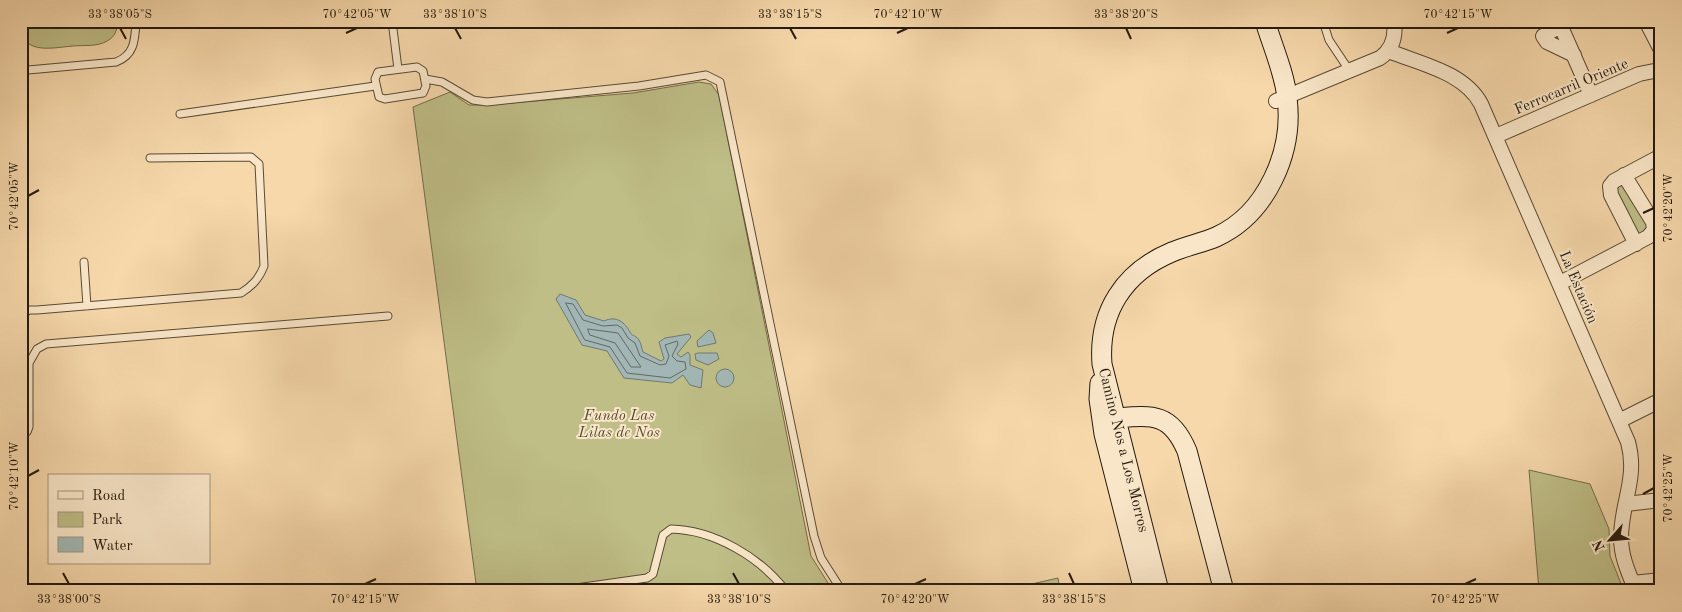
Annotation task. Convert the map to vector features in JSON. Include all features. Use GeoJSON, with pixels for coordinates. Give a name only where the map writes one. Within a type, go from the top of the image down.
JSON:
{"type":"FeatureCollection","features":[{"type":"Feature","properties":{"kind":"main road","name":"Camino Nos a Los Morros"},"geometry":{"type":"LineString","coordinates":[[1251,21],[1282,99]]}},
{"type":"Feature","properties":{"kind":"main road","name":"Camino Nos a Los Morros"},"geometry":{"type":"LineString","coordinates":[[1159,591],[1102,364],[1101,345],[1105,322],[1122,287],[1138,271],[1161,256],[1216,237],[1240,221],[1262,198],[1274,178],[1281,157],[1282,99],[1265,21]]}},
{"type":"Feature","properties":{"kind":"main road"},"geometry":{"type":"LineString","coordinates":[[1102,364],[1100,399],[1104,434],[1144,591]]}},
{"type":"Feature","properties":{"kind":"main road"},"geometry":{"type":"LineString","coordinates":[[1117,418],[1142,416],[1160,418],[1171,425],[1180,436],[1187,451],[1224,591]]}},
{"type":"Feature","properties":{"kind":"street"},"geometry":{"type":"LineString","coordinates":[[1282,99],[1380,58],[1389,51],[1394,36],[1394,21]]}},
{"type":"Feature","properties":{"kind":"street"},"geometry":{"type":"LineString","coordinates":[[1646,21],[1661,50]]}},
{"type":"Feature","properties":{"kind":"street","name":"La Estación"},"geometry":{"type":"LineString","coordinates":[[1389,51],[1466,84],[1477,96],[1496,136],[1619,421],[1632,460],[1632,479],[1621,540],[1623,556],[1635,587]]}},
{"type":"Feature","properties":{"kind":"street"},"geometry":{"type":"LineString","coordinates":[[1574,55],[1591,95]]}},
{"type":"Feature","properties":{"kind":"street","name":"Ferrocarril Oriente"},"geometry":{"type":"LineString","coordinates":[[1496,136],[1639,74],[1654,71],[1661,73]]}},
{"type":"Feature","properties":{"kind":"street"},"geometry":{"type":"LineString","coordinates":[[1636,244],[1610,191],[1614,181],[1661,156]]}},
{"type":"Feature","properties":{"kind":"street"},"geometry":{"type":"LineString","coordinates":[[1560,283],[1651,235],[1654,226],[1624,175]]}},
{"type":"Feature","properties":{"kind":"street"},"geometry":{"type":"LineString","coordinates":[[1619,421],[1661,400]]}},
{"type":"Feature","properties":{"kind":"street"},"geometry":{"type":"LineString","coordinates":[[1626,504],[1661,500]]}},
{"type":"Feature","properties":{"kind":"street"},"geometry":{"type":"LineString","coordinates":[[1635,587],[1661,580]]}},
{"type":"Feature","properties":{"kind":"lane"},"geometry":{"type":"LineString","coordinates":[[21,66],[28,70],[116,62],[125,58],[132,51],[136,21]]}},
{"type":"Feature","properties":{"kind":"lane"},"geometry":{"type":"LineString","coordinates":[[359,21],[376,21]]}},
{"type":"Feature","properties":{"kind":"lane"},"geometry":{"type":"LineString","coordinates":[[392,21],[398,68]]}},
{"type":"Feature","properties":{"kind":"lane"},"geometry":{"type":"LineString","coordinates":[[1323,21],[1329,40],[1349,70]]}},
{"type":"Feature","properties":{"kind":"lane"},"geometry":{"type":"LineString","coordinates":[[398,68],[420,68],[424,71],[425,79],[426,90],[418,95],[382,99],[378,96],[375,77],[378,72],[398,68]]}},
{"type":"Feature","properties":{"kind":"lane"},"geometry":{"type":"LineString","coordinates":[[425,79],[442,82],[473,100],[487,102],[639,86],[706,75],[720,82],[814,536],[821,558],[842,591]]}},
{"type":"Feature","properties":{"kind":"lane"},"geometry":{"type":"LineString","coordinates":[[180,114],[376,86]]}},
{"type":"Feature","properties":{"kind":"lane"},"geometry":{"type":"LineString","coordinates":[[21,316],[29,310],[241,293],[252,286],[260,276],[264,266],[259,164],[256,160],[251,157],[150,158]]}},
{"type":"Feature","properties":{"kind":"lane"},"geometry":{"type":"LineString","coordinates":[[84,262],[87,306]]}},
{"type":"Feature","properties":{"kind":"lane"},"geometry":{"type":"LineString","coordinates":[[21,434],[26,432],[29,427],[29,363],[37,349],[46,344],[388,316]]}},
{"type":"Feature","properties":{"kind":"lane"},"geometry":{"type":"LineString","coordinates":[[569,589],[647,578],[653,574],[663,535],[671,529],[685,529],[706,536],[753,558],[776,578],[786,591]]}},
{"type":"Feature","properties":{"kind":"green space"},"geometry":{"type":"Polygon","coordinates":[[[21,21],[118,22],[114,35],[103,43],[46,48],[31,45],[25,40],[21,21]]]}},
{"type":"Feature","properties":{"kind":"green space","name":"Fundo Las Lilas de Nos"},"geometry":{"type":"Polygon","coordinates":[[[699,82],[711,84],[719,95],[811,556],[828,583],[841,591],[477,591],[413,107],[450,92],[469,105],[486,105],[633,93],[699,82]]]}},
{"type":"Feature","properties":{"kind":"green space"},"geometry":{"type":"Polygon","coordinates":[[[1619,184],[1625,188],[1651,227],[1640,235],[1637,233],[1616,192],[1616,186],[1619,184]]]}},
{"type":"Feature","properties":{"kind":"green space"},"geometry":{"type":"Polygon","coordinates":[[[1529,470],[1590,484],[1609,529],[1610,556],[1624,591],[1539,591],[1529,470]]]}},
{"type":"Feature","properties":{"kind":"green space"},"geometry":{"type":"Polygon","coordinates":[[[1058,578],[1060,591],[1001,591],[1058,578]]]}},
{"type":"Feature","properties":{"kind":"water"},"geometry":{"type":"Polygon","coordinates":[[[560,294],[576,300],[585,315],[604,321],[617,319],[639,340],[643,352],[661,361],[664,359],[659,342],[665,338],[689,334],[691,337],[677,354],[681,357],[688,352],[690,355],[690,365],[703,370],[701,388],[690,385],[683,375],[672,383],[624,378],[607,351],[582,345],[556,299],[560,294]]]}},
{"type":"Feature","properties":{"kind":"water"},"geometry":{"type":"Polygon","coordinates":[[[709,330],[713,333],[716,343],[698,347],[697,341],[709,330]]]}},
{"type":"Feature","properties":{"kind":"water"},"geometry":{"type":"Polygon","coordinates":[[[717,353],[719,359],[708,365],[696,360],[695,354],[717,353]]]}},
{"type":"Feature","properties":{"kind":"water"},"geometry":{"type":"Polygon","coordinates":[[[721,369],[729,369],[734,374],[732,385],[721,387],[716,382],[716,374],[721,369]]]}}]}
